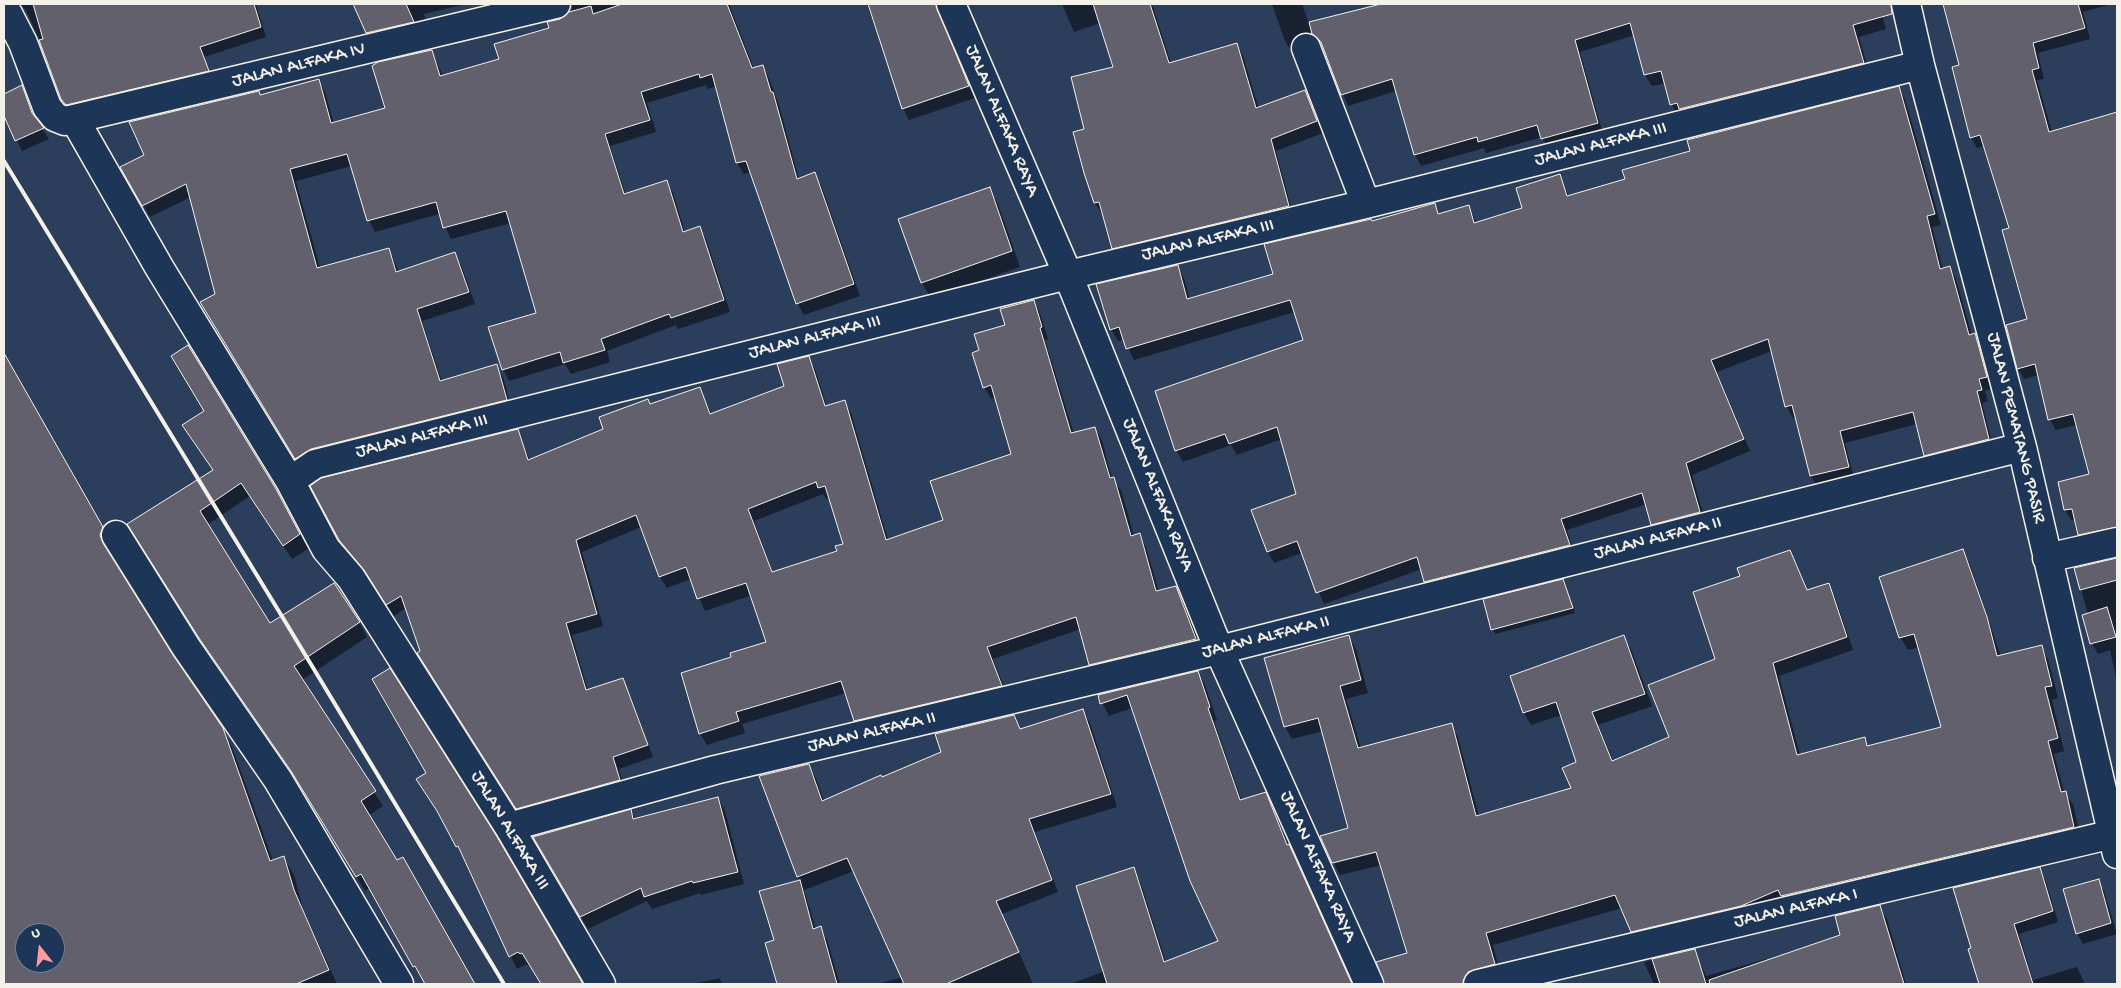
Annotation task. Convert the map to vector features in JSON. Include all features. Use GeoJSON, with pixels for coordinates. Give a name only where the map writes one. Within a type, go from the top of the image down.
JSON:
{"type":"FeatureCollection","features":[{"type":"Feature","properties":{"kind":"street","name":"JALAN ALFAKA IV"},"geometry":{"type":"LineString","coordinates":[[75,120],[556,4]]}},
{"type":"Feature","properties":{"kind":"street","name":"JALAN ALFAKA RAYA"},"geometry":{"type":"LineString","coordinates":[[951,4],[1068,275],[1219,650],[1369,984]]}},
{"type":"Feature","properties":{"kind":"street","name":"JALAN PEMATANG PASIR"},"geometry":{"type":"LineString","coordinates":[[1906,4],[1920,64],[2022,447],[2115,844]]}},
{"type":"Feature","properties":{"kind":"street"},"geometry":{"type":"LineString","coordinates":[[4,6],[23,42],[47,107],[59,120],[75,120],[159,267],[290,481]]}},
{"type":"Feature","properties":{"kind":"street"},"geometry":{"type":"LineString","coordinates":[[1306,48],[1366,204]]}},
{"type":"Feature","properties":{"kind":"street","name":"JALAN ALFAKA III"},"geometry":{"type":"LineString","coordinates":[[601,984],[509,827],[351,578],[326,550],[290,481],[315,464],[1068,275],[1366,204],[1920,64]]}},
{"type":"Feature","properties":{"kind":"street","name":"JALAN ALFAKA II"},"geometry":{"type":"LineString","coordinates":[[509,827],[715,770],[1219,650],[2022,447]]}},
{"type":"Feature","properties":{"kind":"street"},"geometry":{"type":"LineString","coordinates":[[116,535],[186,648],[278,780],[399,984]]}},
{"type":"Feature","properties":{"kind":"street"},"geometry":{"type":"LineString","coordinates":[[2047,558],[2117,542]]}},
{"type":"Feature","properties":{"kind":"street","name":"JALAN ALFAKA I"},"geometry":{"type":"LineString","coordinates":[[1478,984],[2115,844]]}},
{"type":"Feature","properties":{"kind":"building"},"geometry":{"type":"Polygon","coordinates":[[[33,4],[254,4],[261,27],[200,47],[209,71],[66,105],[61,99],[39,40],[43,39],[33,4]]]}},
{"type":"Feature","properties":{"kind":"building"},"geometry":{"type":"Polygon","coordinates":[[[353,4],[406,4],[414,22],[366,33],[353,4]]]}},
{"type":"Feature","properties":{"kind":"building"},"geometry":{"type":"Polygon","coordinates":[[[622,4],[727,4],[752,68],[763,65],[771,92],[773,92],[797,179],[815,172],[854,284],[796,304],[746,161],[736,163],[712,74],[700,78],[699,74],[641,92],[650,120],[605,134],[624,194],[667,180],[683,232],[700,226],[724,300],[671,318],[669,314],[601,339],[605,350],[563,363],[560,352],[502,370],[488,327],[536,313],[506,211],[443,228],[436,202],[367,221],[347,154],[290,169],[317,268],[389,248],[396,272],[455,252],[469,292],[417,309],[440,381],[497,364],[507,400],[311,449],[295,459],[200,302],[215,294],[186,184],[142,206],[120,167],[144,155],[129,122],[259,91],[260,95],[319,79],[331,123],[385,108],[372,66],[378,62],[432,50],[440,76],[499,59],[494,44],[549,28],[547,22],[560,19],[569,12],[591,6],[593,14],[622,4]]]}},
{"type":"Feature","properties":{"kind":"building"},"geometry":{"type":"Polygon","coordinates":[[[868,4],[936,4],[969,86],[902,109],[868,4]]]}},
{"type":"Feature","properties":{"kind":"building"},"geometry":{"type":"Polygon","coordinates":[[[1093,4],[1150,4],[1169,63],[1237,43],[1256,108],[1305,90],[1317,121],[1271,139],[1289,206],[1112,249],[1099,202],[1094,203],[1084,173],[1073,132],[1084,129],[1071,77],[1113,67],[1093,4]]]}},
{"type":"Feature","properties":{"kind":"building"},"geometry":{"type":"Polygon","coordinates":[[[1381,4],[1891,4],[1892,14],[1853,25],[1864,63],[1679,109],[1677,103],[1670,105],[1661,71],[1644,75],[1630,23],[1575,40],[1598,123],[1541,139],[1537,125],[1478,142],[1477,137],[1414,155],[1392,79],[1341,95],[1321,42],[1312,34],[1309,22],[1381,4]]]}},
{"type":"Feature","properties":{"kind":"building"},"geometry":{"type":"Polygon","coordinates":[[[1943,4],[2078,4],[2085,28],[2033,43],[2039,68],[2032,70],[2049,132],[2117,112],[2117,527],[2078,535],[2072,509],[2064,510],[2058,482],[2089,474],[2073,414],[2048,420],[2035,364],[2017,369],[2006,325],[2027,319],[2002,230],[2009,228],[1980,135],[1970,138],[1952,67],[1959,65],[1943,4]]]}},
{"type":"Feature","properties":{"kind":"building"},"geometry":{"type":"Polygon","coordinates":[[[22,85],[32,113],[44,128],[15,141],[4,116],[4,94],[22,85]]]}},
{"type":"Feature","properties":{"kind":"building"},"geometry":{"type":"Polygon","coordinates":[[[1899,86],[1935,214],[1927,216],[1940,269],[1950,266],[1969,335],[1975,333],[1987,377],[1979,379],[1982,390],[1977,391],[1989,439],[1924,456],[1913,412],[1840,431],[1849,467],[1810,476],[1792,405],[1785,407],[1768,339],[1711,360],[1744,439],[1686,463],[1700,512],[1651,525],[1642,493],[1561,519],[1570,545],[1424,582],[1417,557],[1316,593],[1297,541],[1267,552],[1251,510],[1296,494],[1277,427],[1229,444],[1225,434],[1175,451],[1155,391],[1303,340],[1290,300],[1126,349],[1119,327],[1110,330],[1096,284],[1178,265],[1187,299],[1273,274],[1264,244],[1371,219],[1372,221],[1435,203],[1438,214],[1469,205],[1474,223],[1522,208],[1516,188],[1560,174],[1567,196],[1625,179],[1622,170],[1690,151],[1687,140],[1899,86]]]}},
{"type":"Feature","properties":{"kind":"building"},"geometry":{"type":"Polygon","coordinates":[[[990,187],[1012,251],[921,283],[898,219],[990,187]]]}},
{"type":"Feature","properties":{"kind":"building"},"geometry":{"type":"Polygon","coordinates":[[[1034,300],[1042,327],[1040,328],[1071,433],[1095,427],[1110,478],[1114,477],[1131,536],[1140,533],[1156,591],[1176,586],[1196,639],[1089,665],[1076,617],[987,647],[1002,686],[854,721],[841,681],[736,712],[739,721],[699,734],[681,673],[731,657],[730,653],[766,642],[746,583],[697,599],[686,567],[659,577],[636,515],[576,540],[597,614],[566,623],[586,690],[623,678],[648,745],[613,757],[620,780],[516,809],[417,653],[420,651],[401,596],[386,605],[364,570],[339,540],[310,486],[321,478],[518,429],[528,460],[603,429],[599,417],[648,399],[650,404],[700,387],[710,414],[784,386],[777,364],[809,356],[825,406],[845,400],[886,540],[943,520],[930,481],[1011,454],[991,385],[983,388],[972,353],[979,350],[974,334],[1005,325],[1000,309],[1034,300]],[[816,482],[748,509],[772,572],[837,551],[835,546],[843,544],[825,486],[818,488],[816,482]]]}},
{"type":"Feature","properties":{"kind":"building"},"geometry":{"type":"Polygon","coordinates":[[[188,345],[276,489],[300,534],[283,546],[241,483],[200,511],[270,623],[334,583],[360,622],[294,666],[376,791],[361,801],[397,860],[403,857],[475,984],[425,984],[415,966],[413,967],[361,874],[356,877],[291,771],[199,638],[127,524],[213,470],[182,425],[204,411],[171,356],[188,345]]]}},
{"type":"Feature","properties":{"kind":"building"},"geometry":{"type":"Polygon","coordinates":[[[4,353],[103,527],[100,535],[103,543],[173,655],[223,728],[270,861],[284,856],[294,890],[329,970],[296,984],[4,984],[4,353]]]}},
{"type":"Feature","properties":{"kind":"building"},"geometry":{"type":"Polygon","coordinates":[[[1963,549],[1987,617],[1997,656],[2042,645],[2052,686],[2045,687],[2058,738],[2048,741],[2061,792],[2066,791],[2074,827],[1781,896],[1778,890],[1741,906],[1631,932],[1615,895],[1486,933],[1495,964],[1468,972],[1463,984],[1384,984],[1376,962],[1407,953],[1376,852],[1332,863],[1320,836],[1348,828],[1318,718],[1284,727],[1264,658],[1349,635],[1361,680],[1340,686],[1358,748],[1452,723],[1476,816],[1571,788],[1562,768],[1576,762],[1556,702],[1523,713],[1510,676],[1624,635],[1645,694],[1592,712],[1612,761],[1669,737],[1648,685],[1715,659],[1693,592],[1740,576],[1737,568],[1790,550],[1807,590],[1829,583],[1847,637],[1773,663],[1797,755],[1865,737],[1867,746],[1941,727],[1914,634],[1899,638],[1879,577],[1963,549]]]}},
{"type":"Feature","properties":{"kind":"building"},"geometry":{"type":"Polygon","coordinates":[[[2117,558],[2117,580],[2080,590],[2074,568],[2117,558]]]}},
{"type":"Feature","properties":{"kind":"building"},"geometry":{"type":"Polygon","coordinates":[[[1563,579],[1573,608],[1491,630],[1483,599],[1563,579]]]}},
{"type":"Feature","properties":{"kind":"building"},"geometry":{"type":"Polygon","coordinates":[[[2107,607],[2116,637],[2090,644],[2082,615],[2107,607]]]}},
{"type":"Feature","properties":{"kind":"building"},"geometry":{"type":"Polygon","coordinates":[[[390,668],[496,835],[583,984],[541,984],[522,953],[518,952],[509,957],[458,846],[456,847],[437,811],[416,779],[426,773],[372,679],[390,668]]]}},
{"type":"Feature","properties":{"kind":"building"},"geometry":{"type":"Polygon","coordinates":[[[1198,671],[1210,707],[1208,708],[1240,800],[1266,792],[1287,845],[1289,844],[1352,984],[1107,984],[1076,886],[1134,867],[1164,962],[1218,941],[1190,881],[1127,695],[1100,704],[1098,695],[1198,671]]]}},
{"type":"Feature","properties":{"kind":"building"},"geometry":{"type":"Polygon","coordinates":[[[1083,709],[1111,794],[1029,819],[1052,880],[996,901],[1019,952],[946,984],[904,984],[847,858],[797,877],[759,776],[809,764],[822,801],[881,775],[882,777],[941,752],[935,734],[1014,715],[1020,729],[1083,709]]]}},
{"type":"Feature","properties":{"kind":"building"},"geometry":{"type":"Polygon","coordinates":[[[718,797],[738,872],[693,883],[692,881],[644,897],[641,888],[580,917],[533,837],[631,809],[633,819],[718,797]]]}},
{"type":"Feature","properties":{"kind":"building"},"geometry":{"type":"Polygon","coordinates":[[[2040,867],[2053,911],[2014,924],[2033,984],[1979,984],[1968,949],[1971,948],[1953,888],[2040,867]]]}},
{"type":"Feature","properties":{"kind":"building"},"geometry":{"type":"Polygon","coordinates":[[[2099,879],[2111,923],[2076,934],[2063,889],[2099,879]]]}},
{"type":"Feature","properties":{"kind":"building"},"geometry":{"type":"Polygon","coordinates":[[[800,880],[813,929],[821,926],[837,984],[777,984],[765,943],[774,940],[759,891],[800,880]]]}},
{"type":"Feature","properties":{"kind":"building"},"geometry":{"type":"Polygon","coordinates":[[[1880,905],[1904,984],[1710,984],[1709,980],[1840,935],[1835,916],[1880,905]]]}},
{"type":"Feature","properties":{"kind":"building"},"geometry":{"type":"Polygon","coordinates":[[[1695,949],[1706,984],[1660,984],[1652,959],[1695,949]]]}},
{"type":"Feature","properties":{"kind":"railway"},"geometry":{"type":"LineString","coordinates":[[4,161],[504,984]]}}]}
